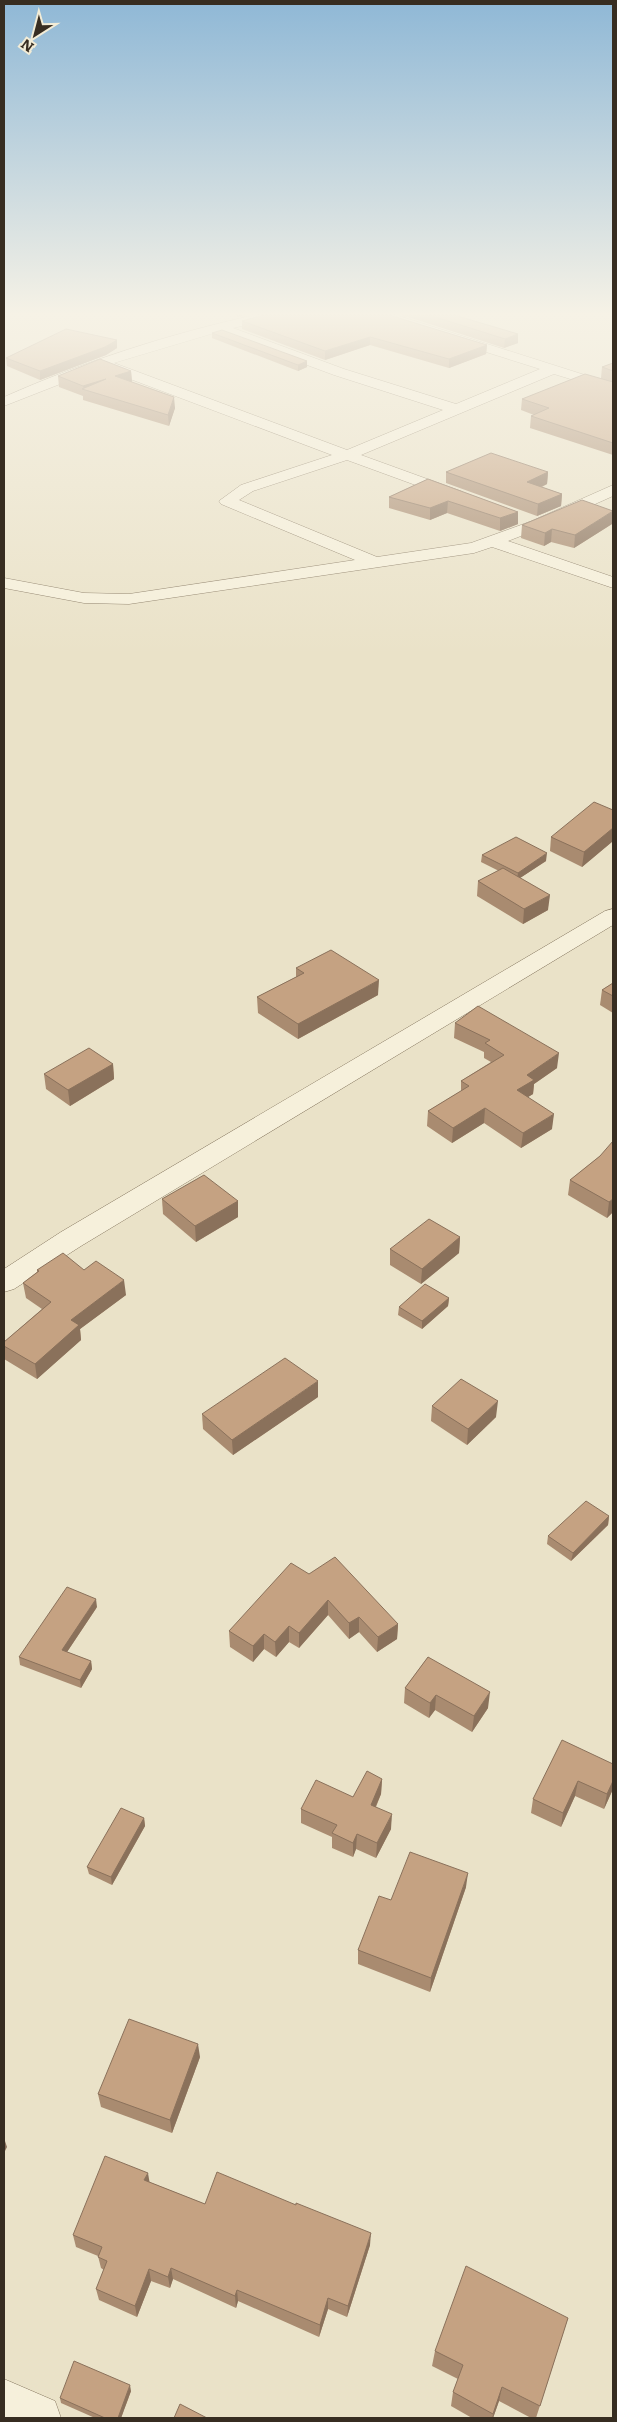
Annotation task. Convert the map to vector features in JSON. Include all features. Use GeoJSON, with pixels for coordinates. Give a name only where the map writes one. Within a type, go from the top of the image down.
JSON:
{"type":"FeatureCollection","features":[{"type":"Feature","properties":{"kind":"street"},"geometry":{"type":"LineString","coordinates":[[275,428],[476,501]]}},
{"type":"Feature","properties":{"kind":"street"},"geometry":{"type":"LineString","coordinates":[[372,561],[227,501],[247,488],[347,455],[411,428]]}},
{"type":"Feature","properties":{"kind":"street"},"geometry":{"type":"LineString","coordinates":[[4,583],[84,598],[129,599],[372,561],[474,548],[538,524],[613,490]]}},
{"type":"Feature","properties":{"kind":"street"},"geometry":{"type":"LineString","coordinates":[[512,514],[538,524]]}},
{"type":"Feature","properties":{"kind":"street"},"geometry":{"type":"LineString","coordinates":[[494,542],[613,583]]}},
{"type":"Feature","properties":{"kind":"street"},"geometry":{"type":"LineString","coordinates":[[4,1282],[71,1239],[613,916]]}},
{"type":"Feature","properties":{"kind":"street"},"geometry":{"type":"LineString","coordinates":[[4,2402],[38,2418]]}},
{"type":"Feature","properties":{"kind":"building"},"geometry":{"type":"Polygon","coordinates":[[[568,428],[613,428],[613,443],[568,428]]]}},
{"type":"Feature","properties":{"kind":"building"},"geometry":{"type":"Polygon","coordinates":[[[491,453],[548,472],[527,482],[562,494],[538,504],[446,472],[491,453]]]}},
{"type":"Feature","properties":{"kind":"building"},"geometry":{"type":"Polygon","coordinates":[[[428,479],[518,512],[500,518],[448,501],[430,508],[389,497],[428,479]]]}},
{"type":"Feature","properties":{"kind":"building"},"geometry":{"type":"Polygon","coordinates":[[[582,500],[613,511],[575,535],[552,529],[545,533],[522,525],[582,500]]]}},
{"type":"Feature","properties":{"kind":"building"},"geometry":{"type":"Polygon","coordinates":[[[594,802],[613,810],[613,828],[584,852],[551,837],[594,802]]]}},
{"type":"Feature","properties":{"kind":"building"},"geometry":{"type":"Polygon","coordinates":[[[516,837],[547,853],[518,873],[482,855],[516,837]]]}},
{"type":"Feature","properties":{"kind":"building"},"geometry":{"type":"Polygon","coordinates":[[[503,868],[550,895],[524,909],[478,881],[503,868]]]}},
{"type":"Feature","properties":{"kind":"building"},"geometry":{"type":"Polygon","coordinates":[[[331,950],[379,980],[298,1024],[257,997],[304,973],[296,968],[331,950]]]}},
{"type":"Feature","properties":{"kind":"building"},"geometry":{"type":"Polygon","coordinates":[[[613,983],[613,996],[602,990],[613,983]]]}},
{"type":"Feature","properties":{"kind":"building"},"geometry":{"type":"Polygon","coordinates":[[[478,1006],[559,1053],[527,1075],[534,1080],[517,1090],[554,1114],[523,1133],[485,1108],[453,1128],[428,1111],[469,1086],[461,1081],[504,1055],[485,1043],[490,1040],[455,1023],[478,1006]]]}},
{"type":"Feature","properties":{"kind":"building"},"geometry":{"type":"Polygon","coordinates":[[[89,1048],[113,1064],[68,1090],[44,1074],[89,1048]]]}},
{"type":"Feature","properties":{"kind":"building"},"geometry":{"type":"Polygon","coordinates":[[[613,1141],[613,1199],[609,1202],[570,1180],[600,1156],[613,1141]]]}},
{"type":"Feature","properties":{"kind":"building"},"geometry":{"type":"Polygon","coordinates":[[[204,1175],[238,1201],[195,1226],[162,1199],[204,1175]]]}},
{"type":"Feature","properties":{"kind":"building"},"geometry":{"type":"Polygon","coordinates":[[[429,1219],[460,1237],[422,1269],[390,1249],[429,1219]]]}},
{"type":"Feature","properties":{"kind":"building"},"geometry":{"type":"Polygon","coordinates":[[[63,1253],[84,1270],[96,1261],[124,1280],[71,1320],[79,1325],[35,1364],[4,1346],[4,1342],[51,1302],[23,1283],[39,1271],[37,1270],[63,1253]]]}},
{"type":"Feature","properties":{"kind":"building"},"geometry":{"type":"Polygon","coordinates":[[[425,1284],[449,1298],[422,1321],[399,1307],[425,1284]]]}},
{"type":"Feature","properties":{"kind":"building"},"geometry":{"type":"Polygon","coordinates":[[[285,1358],[318,1381],[232,1440],[202,1414],[285,1358]]]}},
{"type":"Feature","properties":{"kind":"building"},"geometry":{"type":"Polygon","coordinates":[[[461,1379],[498,1401],[468,1429],[432,1406],[461,1379]]]}},
{"type":"Feature","properties":{"kind":"building"},"geometry":{"type":"Polygon","coordinates":[[[586,1501],[609,1516],[573,1553],[548,1536],[586,1501]]]}},
{"type":"Feature","properties":{"kind":"building"},"geometry":{"type":"Polygon","coordinates":[[[335,1557],[398,1624],[378,1637],[359,1617],[349,1623],[328,1600],[299,1633],[289,1626],[275,1642],[264,1634],[253,1646],[229,1631],[291,1563],[309,1574],[335,1557]]]}},
{"type":"Feature","properties":{"kind":"building"},"geometry":{"type":"Polygon","coordinates":[[[67,1587],[96,1599],[62,1650],[91,1661],[80,1680],[19,1657],[67,1587]]]}},
{"type":"Feature","properties":{"kind":"building"},"geometry":{"type":"Polygon","coordinates":[[[428,1657],[490,1692],[474,1716],[436,1695],[430,1703],[405,1688],[428,1657]]]}},
{"type":"Feature","properties":{"kind":"building"},"geometry":{"type":"Polygon","coordinates":[[[562,1740],[613,1764],[613,1781],[607,1794],[578,1781],[563,1813],[533,1799],[562,1740]]]}},
{"type":"Feature","properties":{"kind":"building"},"geometry":{"type":"Polygon","coordinates":[[[367,1771],[382,1779],[371,1805],[392,1814],[377,1843],[357,1834],[353,1843],[332,1833],[337,1825],[301,1809],[316,1780],[353,1797],[367,1771]]]}},
{"type":"Feature","properties":{"kind":"building"},"geometry":{"type":"Polygon","coordinates":[[[121,1808],[144,1818],[111,1877],[87,1867],[121,1808]]]}},
{"type":"Feature","properties":{"kind":"building"},"geometry":{"type":"Polygon","coordinates":[[[410,1852],[468,1873],[431,1978],[358,1950],[379,1896],[391,1900],[410,1852]]]}},
{"type":"Feature","properties":{"kind":"building"},"geometry":{"type":"Polygon","coordinates":[[[129,2019],[198,2044],[170,2120],[98,2094],[129,2019]]]}},
{"type":"Feature","properties":{"kind":"building"},"geometry":{"type":"Polygon","coordinates":[[[105,2156],[148,2173],[144,2180],[205,2204],[217,2172],[296,2205],[296,2203],[371,2233],[348,2306],[328,2298],[320,2325],[237,2290],[235,2296],[171,2268],[168,2277],[149,2269],[135,2306],[96,2289],[107,2261],[98,2257],[102,2247],[73,2235],[105,2156]]]}},
{"type":"Feature","properties":{"kind":"building"},"geometry":{"type":"Polygon","coordinates":[[[466,2266],[568,2318],[540,2406],[502,2387],[493,2414],[453,2392],[463,2365],[435,2351],[466,2266]]]}},
{"type":"Feature","properties":{"kind":"building"},"geometry":{"type":"Polygon","coordinates":[[[74,2361],[130,2385],[118,2418],[105,2418],[60,2398],[74,2361]]]}},
{"type":"Feature","properties":{"kind":"building"},"geometry":{"type":"Polygon","coordinates":[[[180,2404],[207,2418],[174,2418],[180,2404]]]}}]}
